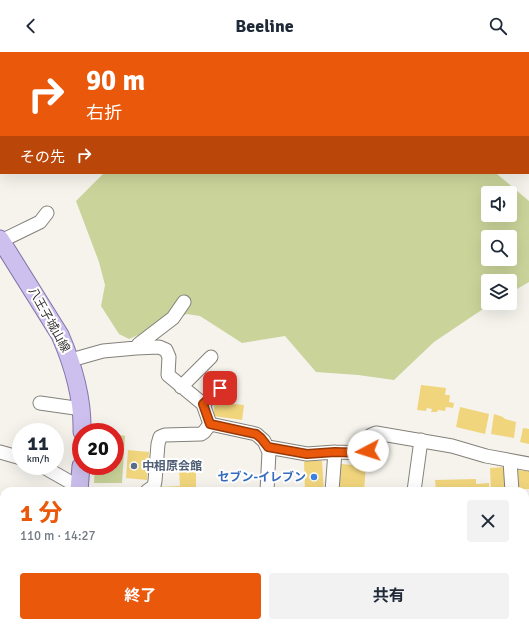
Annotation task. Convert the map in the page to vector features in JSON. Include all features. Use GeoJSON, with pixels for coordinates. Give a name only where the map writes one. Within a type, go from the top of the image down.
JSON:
{"type":"FeatureCollection","features":[{"type":"Feature","properties":{"kind":"main road","name":"八王子城山線"},"geometry":{"type":"LineString","coordinates":[[1,240],[60,336],[71,360],[76,376],[82,409],[82,423]]}},
{"type":"Feature","properties":{"kind":"main road"},"geometry":{"type":"LineString","coordinates":[[80,487],[81,475]]}},
{"type":"Feature","properties":{"kind":"street"},"geometry":{"type":"LineString","coordinates":[[1,240],[40,222],[47,214]]}},
{"type":"Feature","properties":{"kind":"street"},"geometry":{"type":"LineString","coordinates":[[136,348],[138,344],[173,318],[184,302]]}},
{"type":"Feature","properties":{"kind":"street"},"geometry":{"type":"LineString","coordinates":[[71,360],[103,351],[159,347],[166,350],[169,357],[168,375],[203,404],[210,424]]}},
{"type":"Feature","properties":{"kind":"street"},"geometry":{"type":"LineString","coordinates":[[182,387],[211,357]]}},
{"type":"Feature","properties":{"kind":"street"},"geometry":{"type":"LineString","coordinates":[[203,404],[220,388]]}},
{"type":"Feature","properties":{"kind":"street"},"geometry":{"type":"LineString","coordinates":[[40,402],[82,409]]}},
{"type":"Feature","properties":{"kind":"street"},"geometry":{"type":"LineString","coordinates":[[210,424],[256,434],[261,438],[268,447],[267,487]]}},
{"type":"Feature","properties":{"kind":"street"},"geometry":{"type":"LineString","coordinates":[[153,487],[155,481],[160,437],[166,434],[201,434],[210,424]]}},
{"type":"Feature","properties":{"kind":"street"},"geometry":{"type":"LineString","coordinates":[[268,447],[302,453],[365,453],[368,451],[371,435],[376,433],[452,446],[486,456],[529,464]]}},
{"type":"Feature","properties":{"kind":"street"},"geometry":{"type":"LineString","coordinates":[[415,487],[421,440]]}},
{"type":"Feature","properties":{"kind":"street"},"geometry":{"type":"LineString","coordinates":[[0,452],[12,455]]}},
{"type":"Feature","properties":{"kind":"street"},"geometry":{"type":"LineString","coordinates":[[332,487],[335,452]]}},
{"type":"Feature","properties":{"kind":"street"},"geometry":{"type":"LineString","coordinates":[[510,461],[512,487]]}},
{"type":"Feature","properties":{"kind":"street"},"geometry":{"type":"LineString","coordinates":[[58,475],[80,487]]}},
{"type":"Feature","properties":{"kind":"green space"},"geometry":{"type":"Polygon","coordinates":[[[103,174],[497,174],[511,186],[481,186],[481,222],[517,222],[517,191],[529,201],[529,282],[517,289],[517,274],[481,274],[482,310],[434,342],[394,380],[358,375],[316,372],[285,336],[242,343],[200,316],[187,314],[129,339],[119,334],[101,306],[105,285],[99,262],[76,201],[103,174]]]}},
{"type":"Feature","properties":{"kind":"green space"},"geometry":{"type":"Polygon","coordinates":[[[94,475],[123,475],[122,483],[94,483],[94,475]]]}},
{"type":"Feature","properties":{"kind":"building"},"geometry":{"type":"Polygon","coordinates":[[[421,385],[446,388],[445,395],[450,395],[449,402],[454,403],[453,408],[446,407],[445,411],[438,410],[437,412],[431,412],[432,409],[427,408],[426,411],[417,410],[421,385]]]}},
{"type":"Feature","properties":{"kind":"building"},"geometry":{"type":"Polygon","coordinates":[[[215,402],[244,405],[242,420],[213,416],[215,402]]]}},
{"type":"Feature","properties":{"kind":"building"},"geometry":{"type":"Polygon","coordinates":[[[460,407],[489,414],[485,434],[456,427],[460,407]]]}},
{"type":"Feature","properties":{"kind":"building"},"geometry":{"type":"Polygon","coordinates":[[[494,414],[516,422],[514,438],[491,434],[494,414]]]}},
{"type":"Feature","properties":{"kind":"building"},"geometry":{"type":"Polygon","coordinates":[[[523,428],[529,429],[529,444],[520,442],[523,428]]]}},
{"type":"Feature","properties":{"kind":"building"},"geometry":{"type":"Polygon","coordinates":[[[128,450],[149,452],[147,480],[126,478],[128,450]]]}},
{"type":"Feature","properties":{"kind":"building","name":"セブン-イレブン"},"geometry":{"type":"Polygon","coordinates":[[[315,459],[315,461],[322,461],[324,487],[305,487],[305,460],[315,459]]]}},
{"type":"Feature","properties":{"kind":"building"},"geometry":{"type":"Polygon","coordinates":[[[341,464],[366,466],[364,487],[339,487],[341,464]]]}},
{"type":"Feature","properties":{"kind":"building"},"geometry":{"type":"Polygon","coordinates":[[[504,467],[506,487],[491,487],[490,468],[504,467]]]}},
{"type":"Feature","properties":{"kind":"building"},"geometry":{"type":"Polygon","coordinates":[[[196,469],[196,487],[159,487],[180,486],[179,470],[196,469]]]}},
{"type":"Feature","properties":{"kind":"building"},"geometry":{"type":"Polygon","coordinates":[[[518,470],[529,471],[529,487],[519,487],[518,470]]]}},
{"type":"Feature","properties":{"kind":"building"},"geometry":{"type":"Polygon","coordinates":[[[476,479],[476,484],[489,483],[489,487],[436,487],[435,480],[476,479]]]}},
{"type":"Feature","properties":{"kind":"place","name":"中相原会館"},"geometry":{"type":"Point","coordinates":[134,466]}},
{"type":"Feature","properties":{"kind":"place","name":"セブン-イレブン"},"geometry":{"type":"Point","coordinates":[314,477]}},
{"type":"Feature","properties":{"kind":"route"},"geometry":{"type":"LineString","coordinates":[[220,388],[203,404],[210,424],[256,434],[268,447],[307,454],[335,452],[367,453],[368,451]]}}]}
